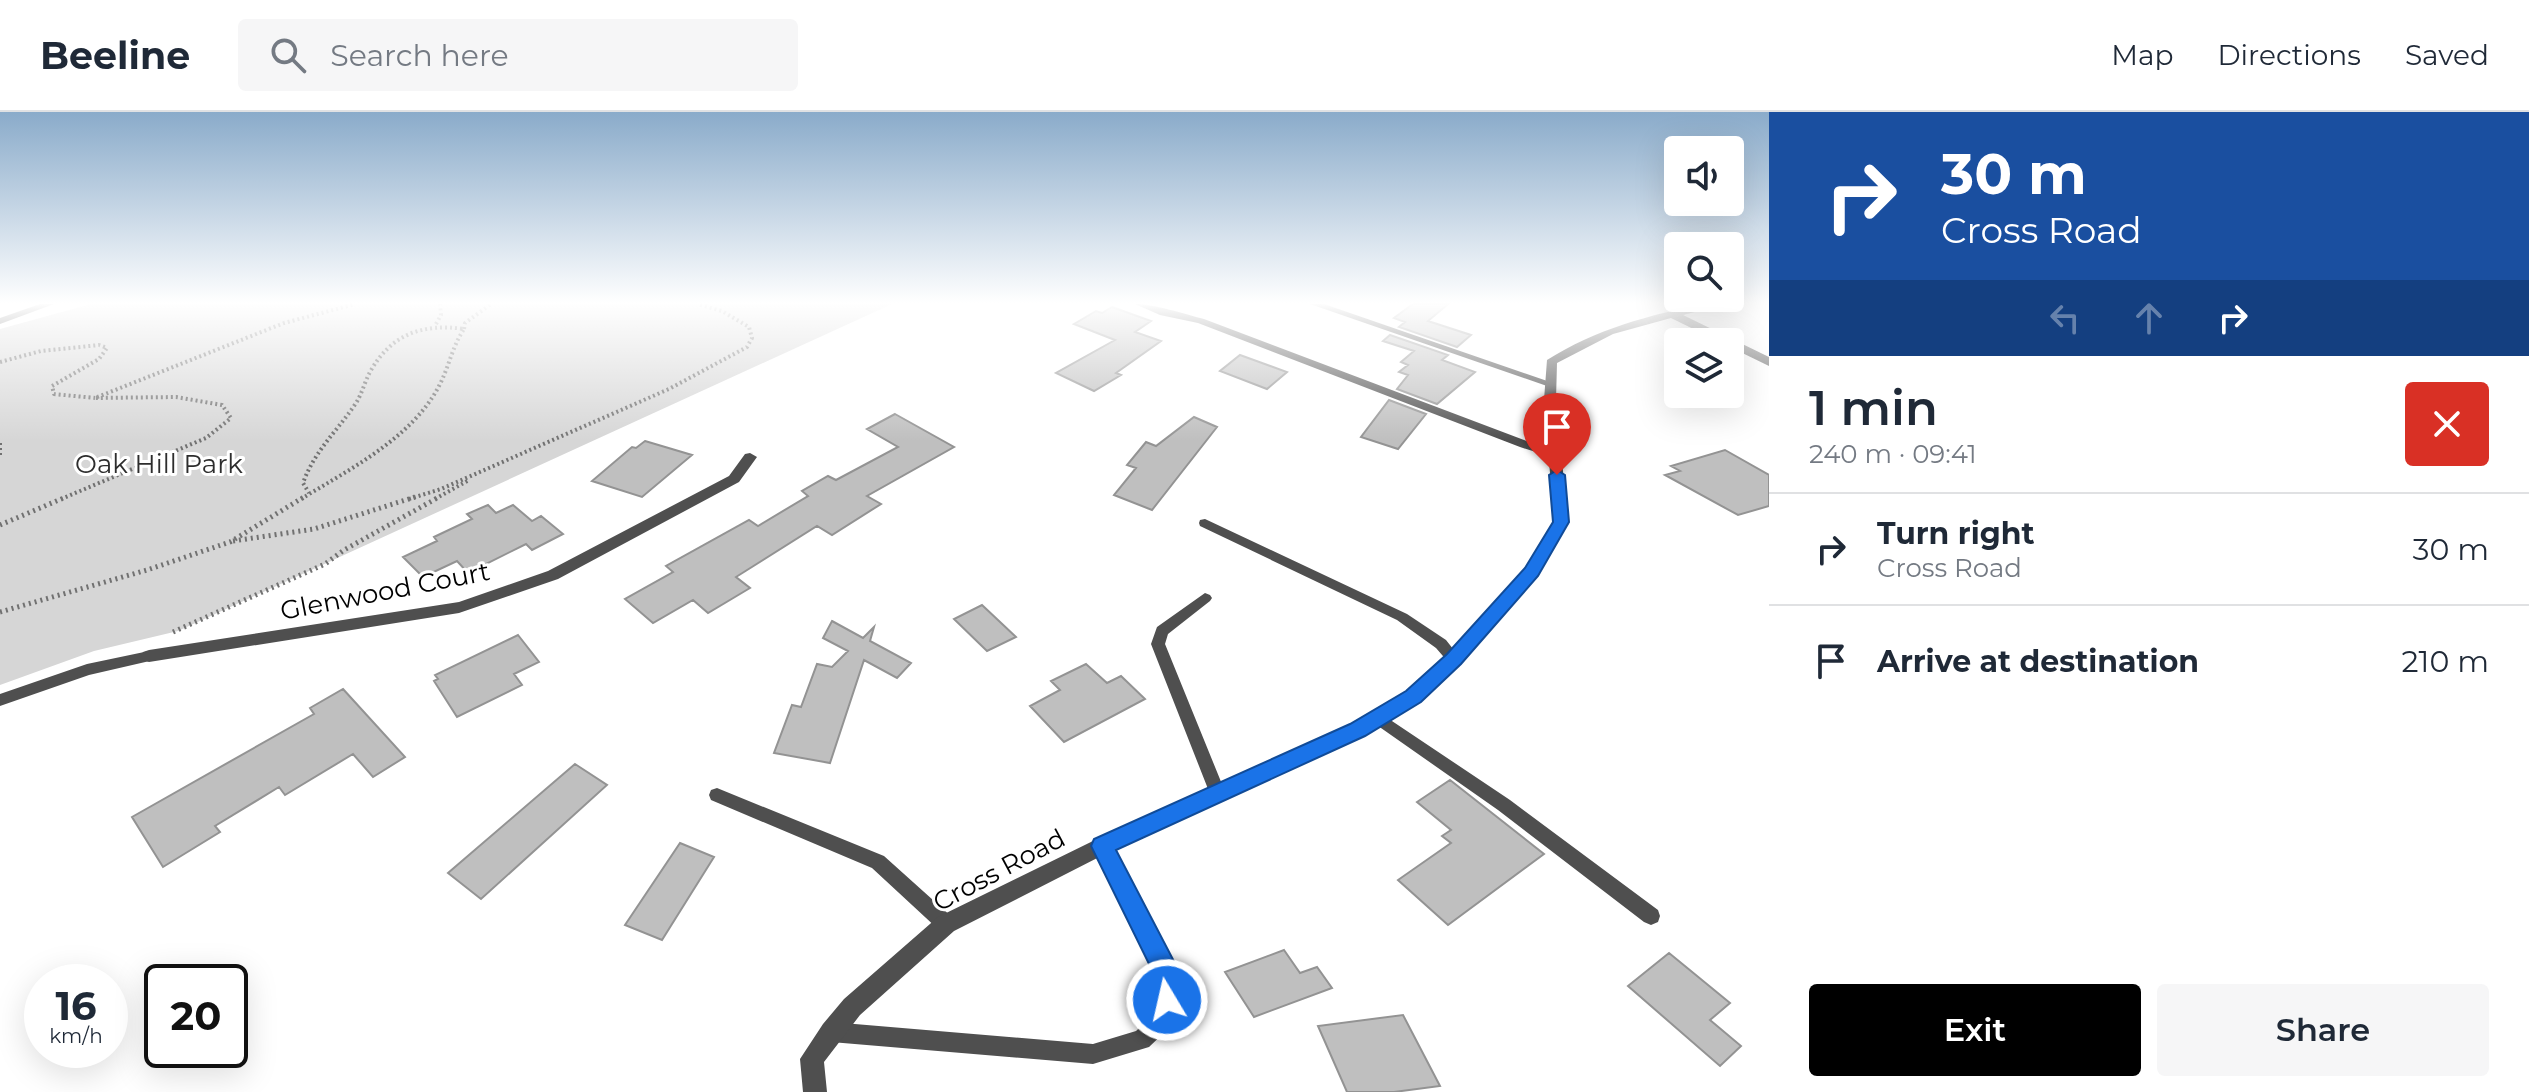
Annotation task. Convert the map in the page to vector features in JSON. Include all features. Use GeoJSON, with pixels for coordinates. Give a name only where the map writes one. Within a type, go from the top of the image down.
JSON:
{"type":"FeatureCollection","features":[{"type":"Feature","properties":{"kind":"street","name":"Cross Road"},"geometry":{"type":"LineString","coordinates":[[815,1092],[812,1059],[831,1032],[852,1007],[946,924],[1102,846],[1357,730],[1413,697],[1454,659],[1532,572],[1561,522],[1551,362],[1568,350]]}},
{"type":"Feature","properties":{"kind":"street"},"geometry":{"type":"LineString","coordinates":[[1744,350],[1769,362]]}},
{"type":"Feature","properties":{"kind":"street","name":"Glenwood Court"},"geometry":{"type":"LineString","coordinates":[[149,656],[459,607],[517,589],[591,556],[734,479],[750,457]]}},
{"type":"Feature","properties":{"kind":"lane"},"geometry":{"type":"LineString","coordinates":[[1276,350],[1524,445],[1555,454]]}},
{"type":"Feature","properties":{"kind":"lane"},"geometry":{"type":"LineString","coordinates":[[1450,350],[1551,384]]}},
{"type":"Feature","properties":{"kind":"lane"},"geometry":{"type":"LineString","coordinates":[[1205,523],[1402,617],[1441,644],[1454,659]]}},
{"type":"Feature","properties":{"kind":"lane"},"geometry":{"type":"LineString","coordinates":[[1205,598],[1162,631],[1158,644],[1218,794]]}},
{"type":"Feature","properties":{"kind":"lane","name":"Glenwood Court"},"geometry":{"type":"LineString","coordinates":[[0,700],[87,670],[149,656]]}},
{"type":"Feature","properties":{"kind":"lane"},"geometry":{"type":"LineString","coordinates":[[1377,717],[1504,805],[1651,916]]}},
{"type":"Feature","properties":{"kind":"lane"},"geometry":{"type":"LineString","coordinates":[[717,795],[878,862],[946,924]]}},
{"type":"Feature","properties":{"kind":"lane"},"geometry":{"type":"LineString","coordinates":[[831,1032],[1093,1054],[1142,1040],[1161,1022],[1167,1000],[1166,971],[1102,846]]}},
{"type":"Feature","properties":{"kind":"path"},"geometry":{"type":"LineString","coordinates":[[0,362],[53,350]]}},
{"type":"Feature","properties":{"kind":"path"},"geometry":{"type":"LineString","coordinates":[[0,525],[206,438],[231,418],[228,409],[221,404],[200,399],[95,398],[54,394],[52,386],[99,359],[106,350]]}},
{"type":"Feature","properties":{"kind":"path"},"geometry":{"type":"LineString","coordinates":[[95,398],[217,350]]}},
{"type":"Feature","properties":{"kind":"path"},"geometry":{"type":"LineString","coordinates":[[309,493],[303,483],[308,464],[355,404],[385,350]]}},
{"type":"Feature","properties":{"kind":"path"},"geometry":{"type":"LineString","coordinates":[[230,542],[416,421],[440,385],[453,350]]}},
{"type":"Feature","properties":{"kind":"path"},"geometry":{"type":"LineString","coordinates":[[0,612],[147,570],[230,542],[314,529],[441,489],[669,389],[742,350]]}},
{"type":"Feature","properties":{"kind":"path"},"geometry":{"type":"LineString","coordinates":[[0,443],[0,456]]}},
{"type":"Feature","properties":{"kind":"path"},"geometry":{"type":"LineString","coordinates":[[149,656],[151,644],[160,637],[325,564],[344,550],[496,465]]}},
{"type":"Feature","properties":{"kind":"green space","name":"Oak Hill Park"},"geometry":{"type":"Polygon","coordinates":[[[0,350],[792,350],[178,631],[94,651],[0,685],[0,350]]]}},
{"type":"Feature","properties":{"kind":"building"},"geometry":{"type":"Polygon","coordinates":[[[1098,350],[1149,350],[1116,373],[1121,375],[1094,391],[1056,373],[1098,350]]]}},
{"type":"Feature","properties":{"kind":"building"},"geometry":{"type":"Polygon","coordinates":[[[1410,350],[1433,350],[1448,355],[1442,360],[1475,372],[1437,404],[1397,389],[1408,375],[1399,372],[1408,365],[1401,362],[1414,351],[1410,350]]]}},
{"type":"Feature","properties":{"kind":"building"},"geometry":{"type":"Polygon","coordinates":[[[1240,355],[1287,372],[1267,389],[1220,371],[1240,355]]]}},
{"type":"Feature","properties":{"kind":"building"},"geometry":{"type":"Polygon","coordinates":[[[1389,400],[1426,414],[1398,449],[1361,437],[1389,400]]]}},
{"type":"Feature","properties":{"kind":"building"},"geometry":{"type":"Polygon","coordinates":[[[895,414],[954,447],[867,496],[881,504],[832,535],[817,526],[736,577],[750,588],[708,613],[693,600],[653,623],[625,599],[673,572],[666,566],[749,520],[758,526],[808,496],[802,491],[828,476],[836,480],[898,447],[867,429],[895,414]]]}},
{"type":"Feature","properties":{"kind":"building"},"geometry":{"type":"Polygon","coordinates":[[[1194,417],[1217,427],[1152,510],[1114,495],[1136,468],[1127,465],[1146,442],[1156,446],[1194,417]]]}},
{"type":"Feature","properties":{"kind":"building"},"geometry":{"type":"Polygon","coordinates":[[[645,441],[692,455],[642,497],[592,481],[632,447],[636,448],[645,441]]]}},
{"type":"Feature","properties":{"kind":"building"},"geometry":{"type":"Polygon","coordinates":[[[1725,450],[1769,475],[1769,506],[1738,515],[1665,475],[1680,471],[1671,466],[1725,450]]]}},
{"type":"Feature","properties":{"kind":"building"},"geometry":{"type":"Polygon","coordinates":[[[488,505],[496,513],[513,505],[532,521],[541,516],[563,534],[532,550],[526,544],[468,573],[457,561],[423,577],[403,557],[437,541],[434,537],[472,519],[467,514],[488,505]]]}},
{"type":"Feature","properties":{"kind":"building"},"geometry":{"type":"Polygon","coordinates":[[[982,605],[1016,637],[987,651],[954,619],[982,605]]]}},
{"type":"Feature","properties":{"kind":"building"},"geometry":{"type":"Polygon","coordinates":[[[832,621],[863,638],[874,627],[870,641],[911,663],[897,678],[864,660],[830,763],[774,753],[792,705],[801,707],[817,664],[832,667],[848,651],[823,638],[832,621]]]}},
{"type":"Feature","properties":{"kind":"building"},"geometry":{"type":"Polygon","coordinates":[[[518,635],[539,662],[514,674],[522,685],[457,717],[434,681],[438,679],[435,675],[518,635]]]}},
{"type":"Feature","properties":{"kind":"building"},"geometry":{"type":"Polygon","coordinates":[[[1086,664],[1107,683],[1121,676],[1145,699],[1064,742],[1030,706],[1060,690],[1051,681],[1086,664]]]}},
{"type":"Feature","properties":{"kind":"building"},"geometry":{"type":"Polygon","coordinates":[[[343,689],[405,757],[373,777],[353,754],[285,795],[279,787],[215,826],[220,832],[163,867],[132,817],[314,714],[310,708],[343,689]]]}},
{"type":"Feature","properties":{"kind":"building"},"geometry":{"type":"Polygon","coordinates":[[[575,764],[607,785],[481,899],[448,873],[575,764]]]}},
{"type":"Feature","properties":{"kind":"building"},"geometry":{"type":"Polygon","coordinates":[[[1450,780],[1544,854],[1448,925],[1398,880],[1451,843],[1442,836],[1451,830],[1417,802],[1450,780]]]}},
{"type":"Feature","properties":{"kind":"building"},"geometry":{"type":"Polygon","coordinates":[[[680,843],[714,857],[662,940],[625,925],[680,843]]]}},
{"type":"Feature","properties":{"kind":"building"},"geometry":{"type":"Polygon","coordinates":[[[1284,950],[1300,973],[1317,967],[1332,988],[1254,1017],[1225,972],[1284,950]]]}},
{"type":"Feature","properties":{"kind":"building"},"geometry":{"type":"Polygon","coordinates":[[[1669,953],[1730,1003],[1710,1020],[1741,1046],[1720,1066],[1628,986],[1669,953]]]}},
{"type":"Feature","properties":{"kind":"building"},"geometry":{"type":"Polygon","coordinates":[[[1403,1015],[1440,1086],[1394,1092],[1347,1092],[1318,1026],[1403,1015]]]}},
{"type":"Feature","properties":{"kind":"route"},"geometry":{"type":"LineString","coordinates":[[1167,1000],[1166,971],[1102,846],[1357,730],[1413,697],[1454,659],[1532,572],[1561,522],[1557,475]]}}]}
